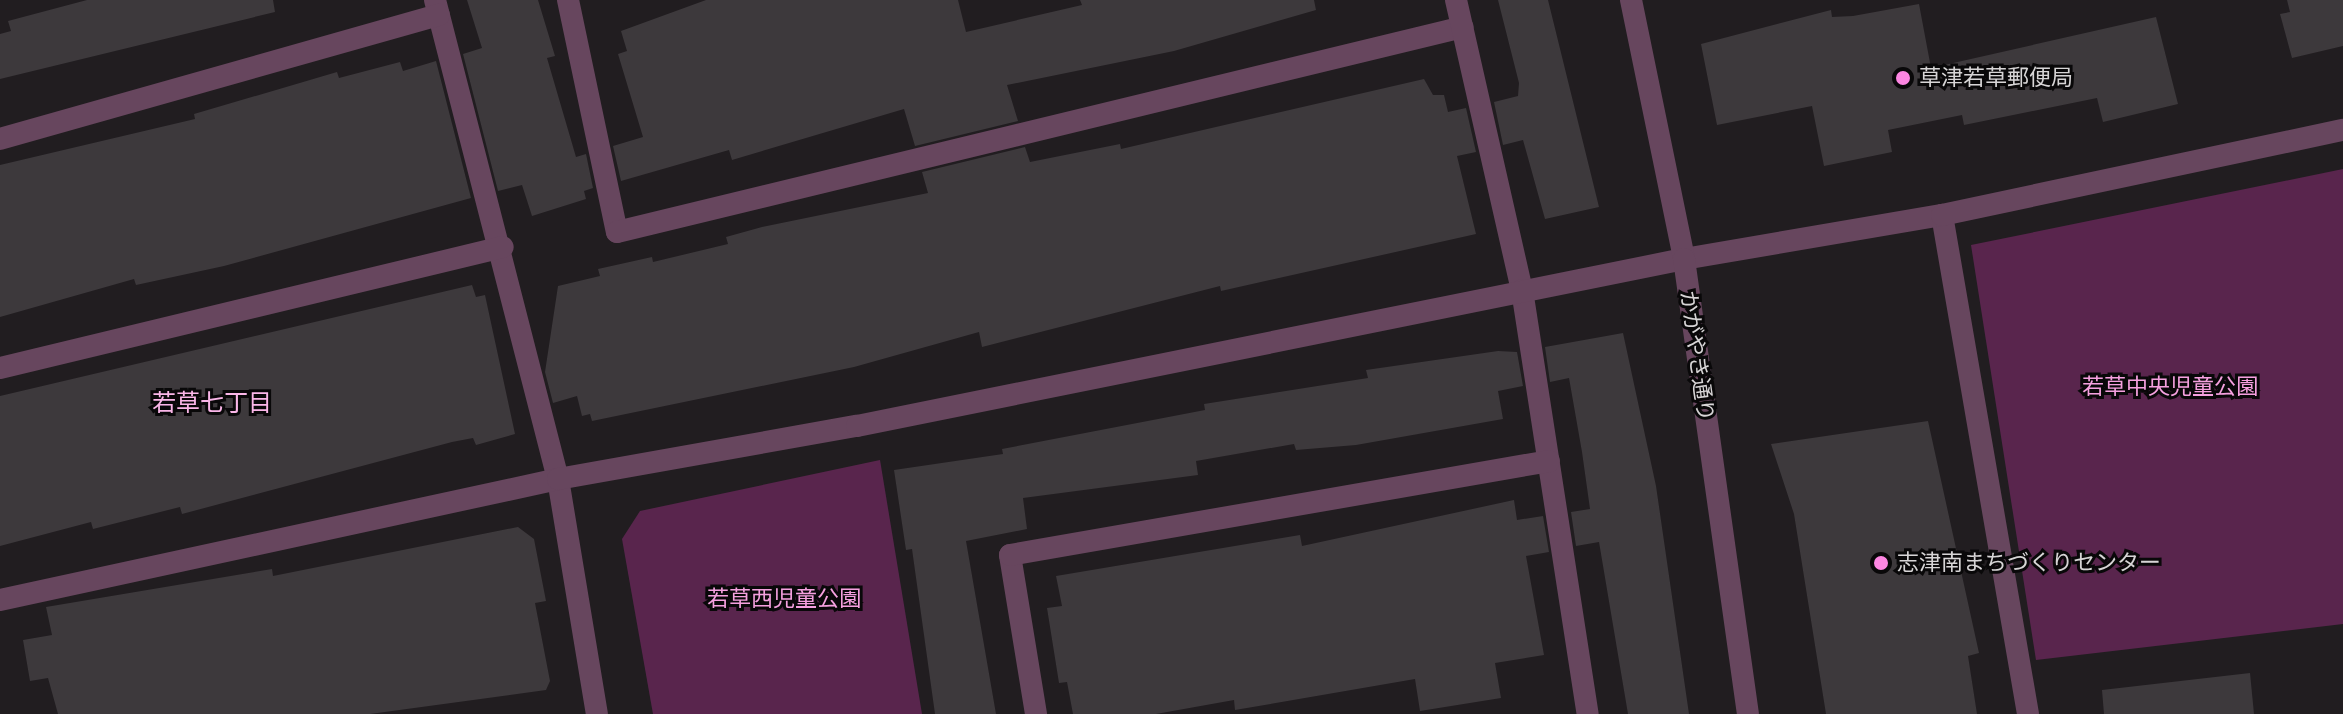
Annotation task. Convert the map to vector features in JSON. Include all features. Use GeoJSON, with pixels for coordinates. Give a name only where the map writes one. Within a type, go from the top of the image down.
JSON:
{"type":"FeatureCollection","features":[{"type":"Feature","properties":{"kind":"street"},"geometry":{"type":"LineString","coordinates":[[569,0],[617,232],[1463,27]]}},
{"type":"Feature","properties":{"kind":"street"},"geometry":{"type":"LineString","coordinates":[[1456,0],[1522,290],[1587,714]]}},
{"type":"Feature","properties":{"kind":"street","name":"かがやき通り"},"geometry":{"type":"LineString","coordinates":[[1631,0],[1684,259],[1748,714]]}},
{"type":"Feature","properties":{"kind":"street"},"geometry":{"type":"LineString","coordinates":[[0,139],[437,8],[503,247],[558,479],[597,714]]}},
{"type":"Feature","properties":{"kind":"street"},"geometry":{"type":"LineString","coordinates":[[0,600],[558,479],[857,426],[1684,259],[1942,215],[2343,130]]}},
{"type":"Feature","properties":{"kind":"street"},"geometry":{"type":"LineString","coordinates":[[1942,215],[2028,714]]}},
{"type":"Feature","properties":{"kind":"street"},"geometry":{"type":"LineString","coordinates":[[0,368],[503,247]]}},
{"type":"Feature","properties":{"kind":"street"},"geometry":{"type":"LineString","coordinates":[[1036,714],[1010,555],[1549,461]]}},
{"type":"Feature","properties":{"kind":"green space","name":"若草中央児童公園"},"geometry":{"type":"Polygon","coordinates":[[[2343,169],[2343,624],[2036,660],[1971,245],[2343,169]]]}},
{"type":"Feature","properties":{"kind":"green space","name":"若草西児童公園"},"geometry":{"type":"Polygon","coordinates":[[[880,460],[922,714],[653,714],[622,539],[640,511],[880,460]]]}},
{"type":"Feature","properties":{"kind":"building"},"geometry":{"type":"Polygon","coordinates":[[[87,0],[273,0],[275,12],[0,79],[0,34],[11,31],[8,21],[87,0]]]}},
{"type":"Feature","properties":{"kind":"building"},"geometry":{"type":"Polygon","coordinates":[[[467,0],[538,0],[555,56],[547,58],[576,157],[586,154],[593,188],[584,191],[586,199],[532,216],[522,185],[498,191],[463,54],[482,48],[467,0]]]}},
{"type":"Feature","properties":{"kind":"building"},"geometry":{"type":"Polygon","coordinates":[[[706,0],[958,0],[966,32],[1082,5],[1080,0],[1314,0],[1316,10],[1174,51],[1007,85],[1018,121],[915,146],[904,109],[732,160],[729,150],[621,181],[613,146],[643,137],[618,54],[627,51],[621,31],[706,0]]]}},
{"type":"Feature","properties":{"kind":"building"},"geometry":{"type":"Polygon","coordinates":[[[1498,0],[1548,0],[1599,207],[1545,219],[1523,140],[1503,145],[1494,102],[1518,96],[1519,83],[1498,0]]]}},
{"type":"Feature","properties":{"kind":"building"},"geometry":{"type":"Polygon","coordinates":[[[2287,0],[2343,0],[2343,46],[2292,58],[2280,14],[2290,12],[2287,0]]]}},
{"type":"Feature","properties":{"kind":"building"},"geometry":{"type":"Polygon","coordinates":[[[1919,4],[1931,68],[2156,17],[2178,104],[2103,122],[2097,98],[1964,125],[1962,115],[1888,130],[1892,152],[1824,166],[1812,106],[1717,125],[1701,44],[1831,10],[1832,17],[1853,16],[1919,4]]]}},
{"type":"Feature","properties":{"kind":"building"},"geometry":{"type":"Polygon","coordinates":[[[436,61],[471,198],[224,266],[136,285],[134,279],[0,317],[0,165],[195,119],[194,114],[337,72],[339,78],[400,62],[403,71],[436,61]]]}},
{"type":"Feature","properties":{"kind":"building"},"geometry":{"type":"Polygon","coordinates":[[[1424,79],[1433,95],[1444,95],[1448,112],[1466,108],[1476,152],[1457,156],[1476,234],[1221,291],[1220,286],[982,347],[979,332],[854,367],[592,421],[590,414],[582,416],[577,396],[553,403],[545,372],[558,286],[600,276],[598,269],[652,257],[653,262],[728,244],[726,237],[762,227],[928,193],[922,172],[1025,147],[1030,162],[1120,144],[1121,149],[1424,79]]]}},
{"type":"Feature","properties":{"kind":"building"},"geometry":{"type":"Polygon","coordinates":[[[472,285],[476,297],[485,295],[515,434],[476,445],[473,438],[452,442],[182,514],[180,507],[93,529],[91,522],[0,546],[0,396],[472,285]]]}},
{"type":"Feature","properties":{"kind":"building"},"geometry":{"type":"Polygon","coordinates":[[[1623,333],[1656,486],[1689,714],[1628,714],[1599,542],[1576,546],[1571,512],[1590,509],[1582,452],[1569,378],[1550,382],[1545,347],[1623,333]]]}},
{"type":"Feature","properties":{"kind":"building"},"geometry":{"type":"Polygon","coordinates":[[[1498,351],[1517,352],[1523,386],[1498,391],[1503,419],[1356,445],[1296,450],[1294,444],[1196,461],[1198,475],[1023,498],[1027,529],[966,541],[996,714],[935,714],[912,549],[906,550],[894,470],[1003,454],[1002,449],[1205,410],[1204,404],[1368,378],[1366,370],[1498,351]]]}},
{"type":"Feature","properties":{"kind":"building","name":"志津南まちづくりセンター"},"geometry":{"type":"Polygon","coordinates":[[[1928,421],[1979,653],[1968,656],[1977,714],[1826,714],[1794,514],[1771,444],[1928,421]]]}},
{"type":"Feature","properties":{"kind":"building"},"geometry":{"type":"Polygon","coordinates":[[[1514,500],[1517,520],[1543,516],[1549,552],[1526,556],[1544,655],[1495,663],[1501,698],[1420,711],[1415,679],[1235,710],[1234,700],[1156,714],[1073,714],[1067,682],[1059,683],[1047,608],[1062,606],[1056,576],[1300,535],[1302,546],[1514,500]]]}},
{"type":"Feature","properties":{"kind":"building"},"geometry":{"type":"Polygon","coordinates":[[[518,527],[534,539],[546,601],[535,603],[550,681],[546,690],[370,714],[58,714],[48,678],[30,681],[23,640],[52,635],[46,607],[272,569],[273,576],[518,527]]]}},
{"type":"Feature","properties":{"kind":"building"},"geometry":{"type":"Polygon","coordinates":[[[2250,673],[2254,714],[2104,714],[2102,690],[2250,673]]]}},
{"type":"Feature","properties":{"kind":"place","name":"草津若草郵便局"},"geometry":{"type":"Point","coordinates":[1903,78]}},
{"type":"Feature","properties":{"kind":"place","name":"志津南まちづくりセンター"},"geometry":{"type":"Point","coordinates":[1881,563]}},
{"type":"Feature","properties":{"kind":"district","name":"若草七丁目"},"geometry":{"type":"Point","coordinates":[212,404]}}]}
